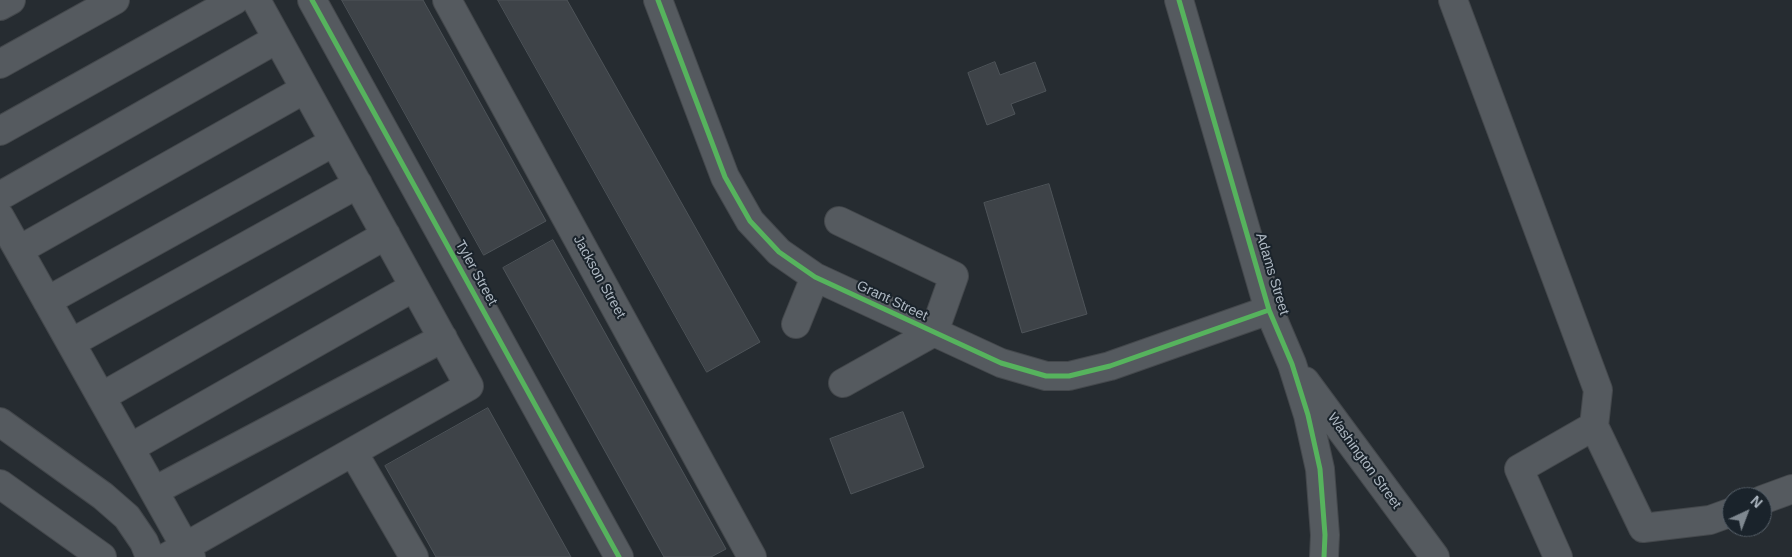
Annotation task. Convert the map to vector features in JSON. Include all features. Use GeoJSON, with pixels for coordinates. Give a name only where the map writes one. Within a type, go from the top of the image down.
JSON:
{"type":"FeatureCollection","features":[{"type":"Feature","properties":{"kind":"street"},"geometry":{"type":"LineString","coordinates":[[0,6],[11,0]]}},
{"type":"Feature","properties":{"kind":"street"},"geometry":{"type":"LineString","coordinates":[[0,64],[115,0]]}},
{"type":"Feature","properties":{"kind":"street"},"geometry":{"type":"LineString","coordinates":[[0,131],[235,0]]}},
{"type":"Feature","properties":{"kind":"street"},"geometry":{"type":"LineString","coordinates":[[0,217],[154,491],[181,554],[469,386],[256,0]]}},
{"type":"Feature","properties":{"kind":"street","name":"Tyler Street"},"geometry":{"type":"LineString","coordinates":[[312,0],[619,557]]}},
{"type":"Feature","properties":{"kind":"street","name":"Jackson Street"},"geometry":{"type":"LineString","coordinates":[[448,0],[752,556]]}},
{"type":"Feature","properties":{"kind":"street","name":"Grant Street"},"geometry":{"type":"LineString","coordinates":[[658,0],[725,177],[750,221],[779,252],[815,277],[1001,363],[1046,376],[1069,376],[1110,366],[1269,310]]}},
{"type":"Feature","properties":{"kind":"street","name":"Adams Street"},"geometry":{"type":"LineString","coordinates":[[1179,0],[1269,310],[1292,364],[1308,415],[1320,468],[1325,535],[1324,557]]}},
{"type":"Feature","properties":{"kind":"street"},"geometry":{"type":"LineString","coordinates":[[1452,0],[1598,390],[1594,426],[1643,528],[1710,520],[1722,516]]}},
{"type":"Feature","properties":{"kind":"street"},"geometry":{"type":"LineString","coordinates":[[0,196],[277,39]]}},
{"type":"Feature","properties":{"kind":"street"},"geometry":{"type":"LineString","coordinates":[[19,250],[305,89]]}},
{"type":"Feature","properties":{"kind":"street"},"geometry":{"type":"LineString","coordinates":[[47,301],[334,142]]}},
{"type":"Feature","properties":{"kind":"street"},"geometry":{"type":"LineString","coordinates":[[71,344],[358,184]]}},
{"type":"Feature","properties":{"kind":"street"},"geometry":{"type":"LineString","coordinates":[[839,221],[954,276],[934,332],[842,383]]}},
{"type":"Feature","properties":{"kind":"street"},"geometry":{"type":"LineString","coordinates":[[101,397],[386,235]]}},
{"type":"Feature","properties":{"kind":"street"},"geometry":{"type":"LineString","coordinates":[[796,324],[815,277]]}},
{"type":"Feature","properties":{"kind":"street"},"geometry":{"type":"LineString","coordinates":[[130,448],[414,287]]}},
{"type":"Feature","properties":{"kind":"street"},"geometry":{"type":"LineString","coordinates":[[154,491],[443,338]]}},
{"type":"Feature","properties":{"kind":"street","name":"Washington Street"},"geometry":{"type":"LineString","coordinates":[[1292,364],[1435,557]]}},
{"type":"Feature","properties":{"kind":"street"},"geometry":{"type":"LineString","coordinates":[[0,422],[103,496],[127,517],[144,542],[150,557]]}},
{"type":"Feature","properties":{"kind":"street"},"geometry":{"type":"LineString","coordinates":[[1558,557],[1519,469],[1594,426]]}},
{"type":"Feature","properties":{"kind":"street"},"geometry":{"type":"LineString","coordinates":[[353,452],[414,557]]}},
{"type":"Feature","properties":{"kind":"street"},"geometry":{"type":"LineString","coordinates":[[0,484],[102,557]]}},
{"type":"Feature","properties":{"kind":"street"},"geometry":{"type":"LineString","coordinates":[[1772,496],[1792,489]]}},
{"type":"Feature","properties":{"kind":"building"},"geometry":{"type":"Polygon","coordinates":[[[342,0],[423,0],[546,221],[484,255],[342,0]]]}},
{"type":"Feature","properties":{"kind":"building"},"geometry":{"type":"Polygon","coordinates":[[[498,0],[567,0],[760,342],[707,372],[498,0]]]}},
{"type":"Feature","properties":{"kind":"building"},"geometry":{"type":"Polygon","coordinates":[[[995,62],[1000,75],[1035,62],[1046,91],[1011,104],[1015,114],[987,125],[968,73],[995,62]]]}},
{"type":"Feature","properties":{"kind":"building"},"geometry":{"type":"Polygon","coordinates":[[[1049,184],[1087,314],[1022,333],[984,203],[1049,184]]]}},
{"type":"Feature","properties":{"kind":"building"},"geometry":{"type":"Polygon","coordinates":[[[553,240],[726,549],[711,557],[664,557],[503,268],[553,240]]]}},
{"type":"Feature","properties":{"kind":"building"},"geometry":{"type":"Polygon","coordinates":[[[488,408],[571,557],[436,557],[385,466],[488,408]]]}},
{"type":"Feature","properties":{"kind":"building"},"geometry":{"type":"Polygon","coordinates":[[[903,412],[924,467],[851,494],[830,439],[903,412]]]}},
{"type":"Feature","properties":{"kind":"cycle path"},"geometry":{"type":"LineString","coordinates":[[312,0],[619,557]]}},
{"type":"Feature","properties":{"kind":"cycle path"},"geometry":{"type":"LineString","coordinates":[[658,0],[725,177],[750,221],[779,252],[815,277],[1001,363],[1046,376],[1069,376],[1110,366],[1269,310]]}},
{"type":"Feature","properties":{"kind":"cycle path"},"geometry":{"type":"LineString","coordinates":[[1179,0],[1269,310],[1292,364],[1308,415],[1320,469],[1325,535],[1324,557]]}}]}
